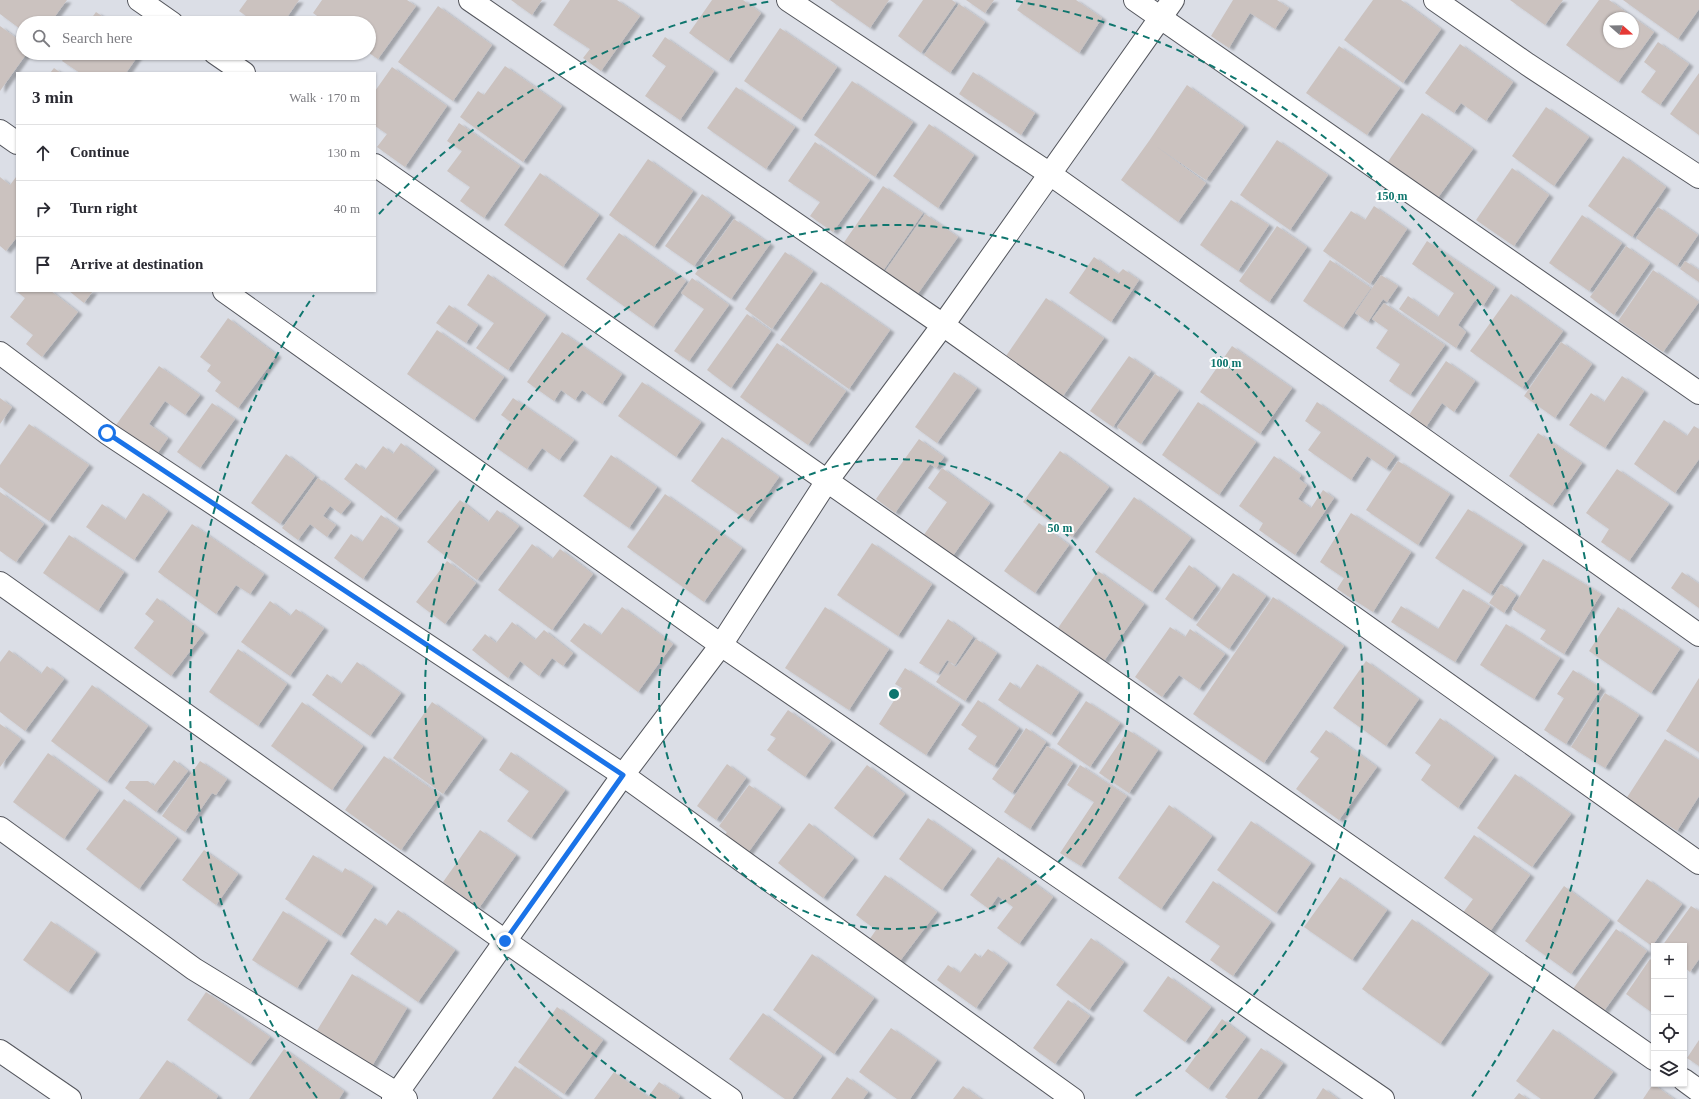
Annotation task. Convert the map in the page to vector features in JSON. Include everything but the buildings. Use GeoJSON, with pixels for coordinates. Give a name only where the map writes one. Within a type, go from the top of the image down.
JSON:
{"type":"FeatureCollection","features":[{"type":"Feature","properties":{"kind":"street"},"geometry":{"type":"LineString","coordinates":[[139,0],[162,16]]}},
{"type":"Feature","properties":{"kind":"street"},"geometry":{"type":"LineString","coordinates":[[470,0],[942,325],[1699,863]]}},
{"type":"Feature","properties":{"kind":"street"},"geometry":{"type":"LineString","coordinates":[[788,0],[1050,174],[1699,635]]}},
{"type":"Feature","properties":{"kind":"street"},"geometry":{"type":"LineString","coordinates":[[1134,0],[1699,393]]}},
{"type":"Feature","properties":{"kind":"street"},"geometry":{"type":"LineString","coordinates":[[0,828],[194,969],[399,1097],[505,941],[623,775],[721,645],[827,480],[942,325],[1173,0]]}},
{"type":"Feature","properties":{"kind":"street"},"geometry":{"type":"LineString","coordinates":[[1435,0],[1527,64],[1699,177]]}},
{"type":"Feature","properties":{"kind":"street"},"geometry":{"type":"LineString","coordinates":[[225,60],[243,72]]}},
{"type":"Feature","properties":{"kind":"street"},"geometry":{"type":"LineString","coordinates":[[0,131],[16,142]]}},
{"type":"Feature","properties":{"kind":"street"},"geometry":{"type":"LineString","coordinates":[[376,166],[1651,1057]]}},
{"type":"Feature","properties":{"kind":"street"},"geometry":{"type":"LineString","coordinates":[[225,292],[721,645],[1383,1099]]}},
{"type":"Feature","properties":{"kind":"street"},"geometry":{"type":"LineString","coordinates":[[0,354],[107,433],[623,775],[1073,1099]]}},
{"type":"Feature","properties":{"kind":"street"},"geometry":{"type":"LineString","coordinates":[[0,583],[505,941],[731,1099]]}},
{"type":"Feature","properties":{"kind":"street"},"geometry":{"type":"LineString","coordinates":[[0,1051],[70,1099]]}},
{"type":"Feature","properties":{"kind":"street"},"geometry":{"type":"LineString","coordinates":[[1687,1082],[1699,1090]]}},
{"type":"Feature","properties":{"kind":"route"},"geometry":{"type":"LineString","coordinates":[[107,433],[623,775],[505,941]]}}]}
